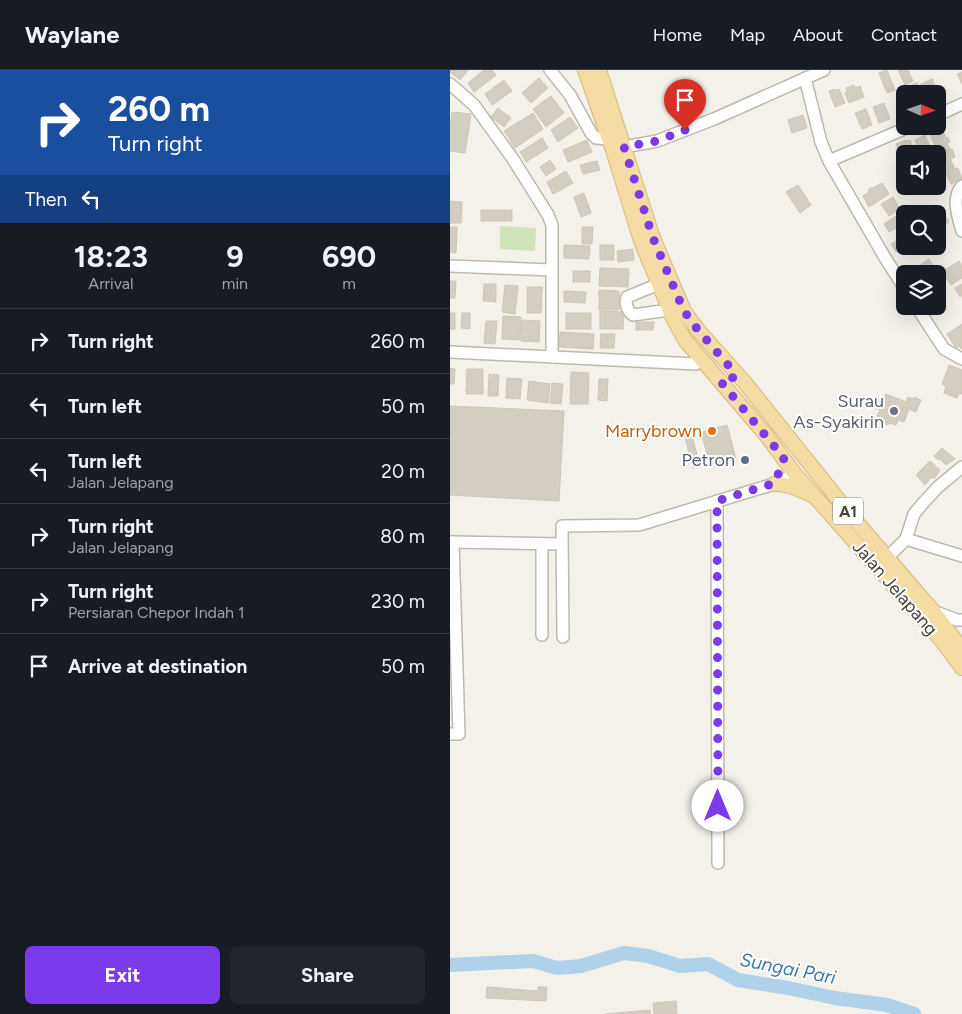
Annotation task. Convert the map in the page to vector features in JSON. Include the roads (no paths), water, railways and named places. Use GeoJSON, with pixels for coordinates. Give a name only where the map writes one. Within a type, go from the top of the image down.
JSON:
{"type":"FeatureCollection","features":[{"type":"Feature","properties":{"kind":"main road","name":"Jalan Jelapang"},"geometry":{"type":"LineString","coordinates":[[585,70],[642,241],[669,310],[685,340],[784,458],[795,474],[942,641],[962,668]]}},
{"type":"Feature","properties":{"kind":"main road"},"geometry":{"type":"LineString","coordinates":[[599,70],[653,238],[684,311],[735,373],[731,381],[711,380],[696,364],[685,340]]}},
{"type":"Feature","properties":{"kind":"main road","name":"Jalan Jelapang"},"geometry":{"type":"LineString","coordinates":[[735,373],[746,384],[756,384],[778,411],[783,431],[933,611],[962,649]]}},
{"type":"Feature","properties":{"kind":"main road"},"geometry":{"type":"LineString","coordinates":[[796,446],[795,474],[808,472],[820,477]]}},
{"type":"Feature","properties":{"kind":"main road"},"geometry":{"type":"LineString","coordinates":[[784,458],[775,483],[780,483],[814,496]]}},
{"type":"Feature","properties":{"kind":"street"},"geometry":{"type":"LineString","coordinates":[[550,70],[570,95],[590,133],[596,138],[609,139]]}},
{"type":"Feature","properties":{"kind":"street"},"geometry":{"type":"LineString","coordinates":[[624,147],[657,141],[714,119],[824,70]]}},
{"type":"Feature","properties":{"kind":"street"},"geometry":{"type":"LineString","coordinates":[[805,78],[821,142],[829,161],[896,275]]}},
{"type":"Feature","properties":{"kind":"street"},"geometry":{"type":"LineString","coordinates":[[450,84],[474,105],[513,159],[548,214],[552,225],[552,357]]}},
{"type":"Feature","properties":{"kind":"street"},"geometry":{"type":"LineString","coordinates":[[946,111],[962,104]]}},
{"type":"Feature","properties":{"kind":"street"},"geometry":{"type":"LineString","coordinates":[[829,161],[896,132]]}},
{"type":"Feature","properties":{"kind":"street"},"geometry":{"type":"LineString","coordinates":[[962,186],[956,196],[957,213],[962,231]]}},
{"type":"Feature","properties":{"kind":"street"},"geometry":{"type":"LineString","coordinates":[[450,266],[551,270]]}},
{"type":"Feature","properties":{"kind":"street"},"geometry":{"type":"LineString","coordinates":[[659,284],[627,297],[626,301],[629,312],[633,315],[669,310]]}},
{"type":"Feature","properties":{"kind":"street"},"geometry":{"type":"LineString","coordinates":[[922,315],[944,349],[962,360]]}},
{"type":"Feature","properties":{"kind":"street"},"geometry":{"type":"LineString","coordinates":[[450,352],[696,364]]}},
{"type":"Feature","properties":{"kind":"street"},"geometry":{"type":"LineString","coordinates":[[887,558],[906,538],[914,514],[938,487],[962,467]]}},
{"type":"Feature","properties":{"kind":"street"},"geometry":{"type":"LineString","coordinates":[[563,637],[562,526],[639,525],[775,483],[795,474]]}},
{"type":"Feature","properties":{"kind":"street"},"geometry":{"type":"LineString","coordinates":[[717,501],[718,863]]}},
{"type":"Feature","properties":{"kind":"street"},"geometry":{"type":"LineString","coordinates":[[906,538],[962,556]]}},
{"type":"Feature","properties":{"kind":"street"},"geometry":{"type":"LineString","coordinates":[[455,734],[451,542],[561,544]]}},
{"type":"Feature","properties":{"kind":"street"},"geometry":{"type":"LineString","coordinates":[[542,544],[542,635]]}},
{"type":"Feature","properties":{"kind":"street"},"geometry":{"type":"LineString","coordinates":[[933,611],[956,620],[962,620]]}},
{"type":"Feature","properties":{"kind":"waterway","name":"Sungai Pari"},"geometry":{"type":"LineString","coordinates":[[450,965],[533,961],[557,968],[581,966],[624,953],[648,956],[680,966],[708,964],[738,980],[835,998],[887,1005],[914,1014]]}},
{"type":"Feature","properties":{"kind":"place","name":"Surau As-Syakirin"},"geometry":{"type":"Point","coordinates":[894,411]}},
{"type":"Feature","properties":{"kind":"place","name":"Marrybrown"},"geometry":{"type":"Point","coordinates":[712,431]}},
{"type":"Feature","properties":{"kind":"place","name":"Petron"},"geometry":{"type":"Point","coordinates":[745,460]}}]}
